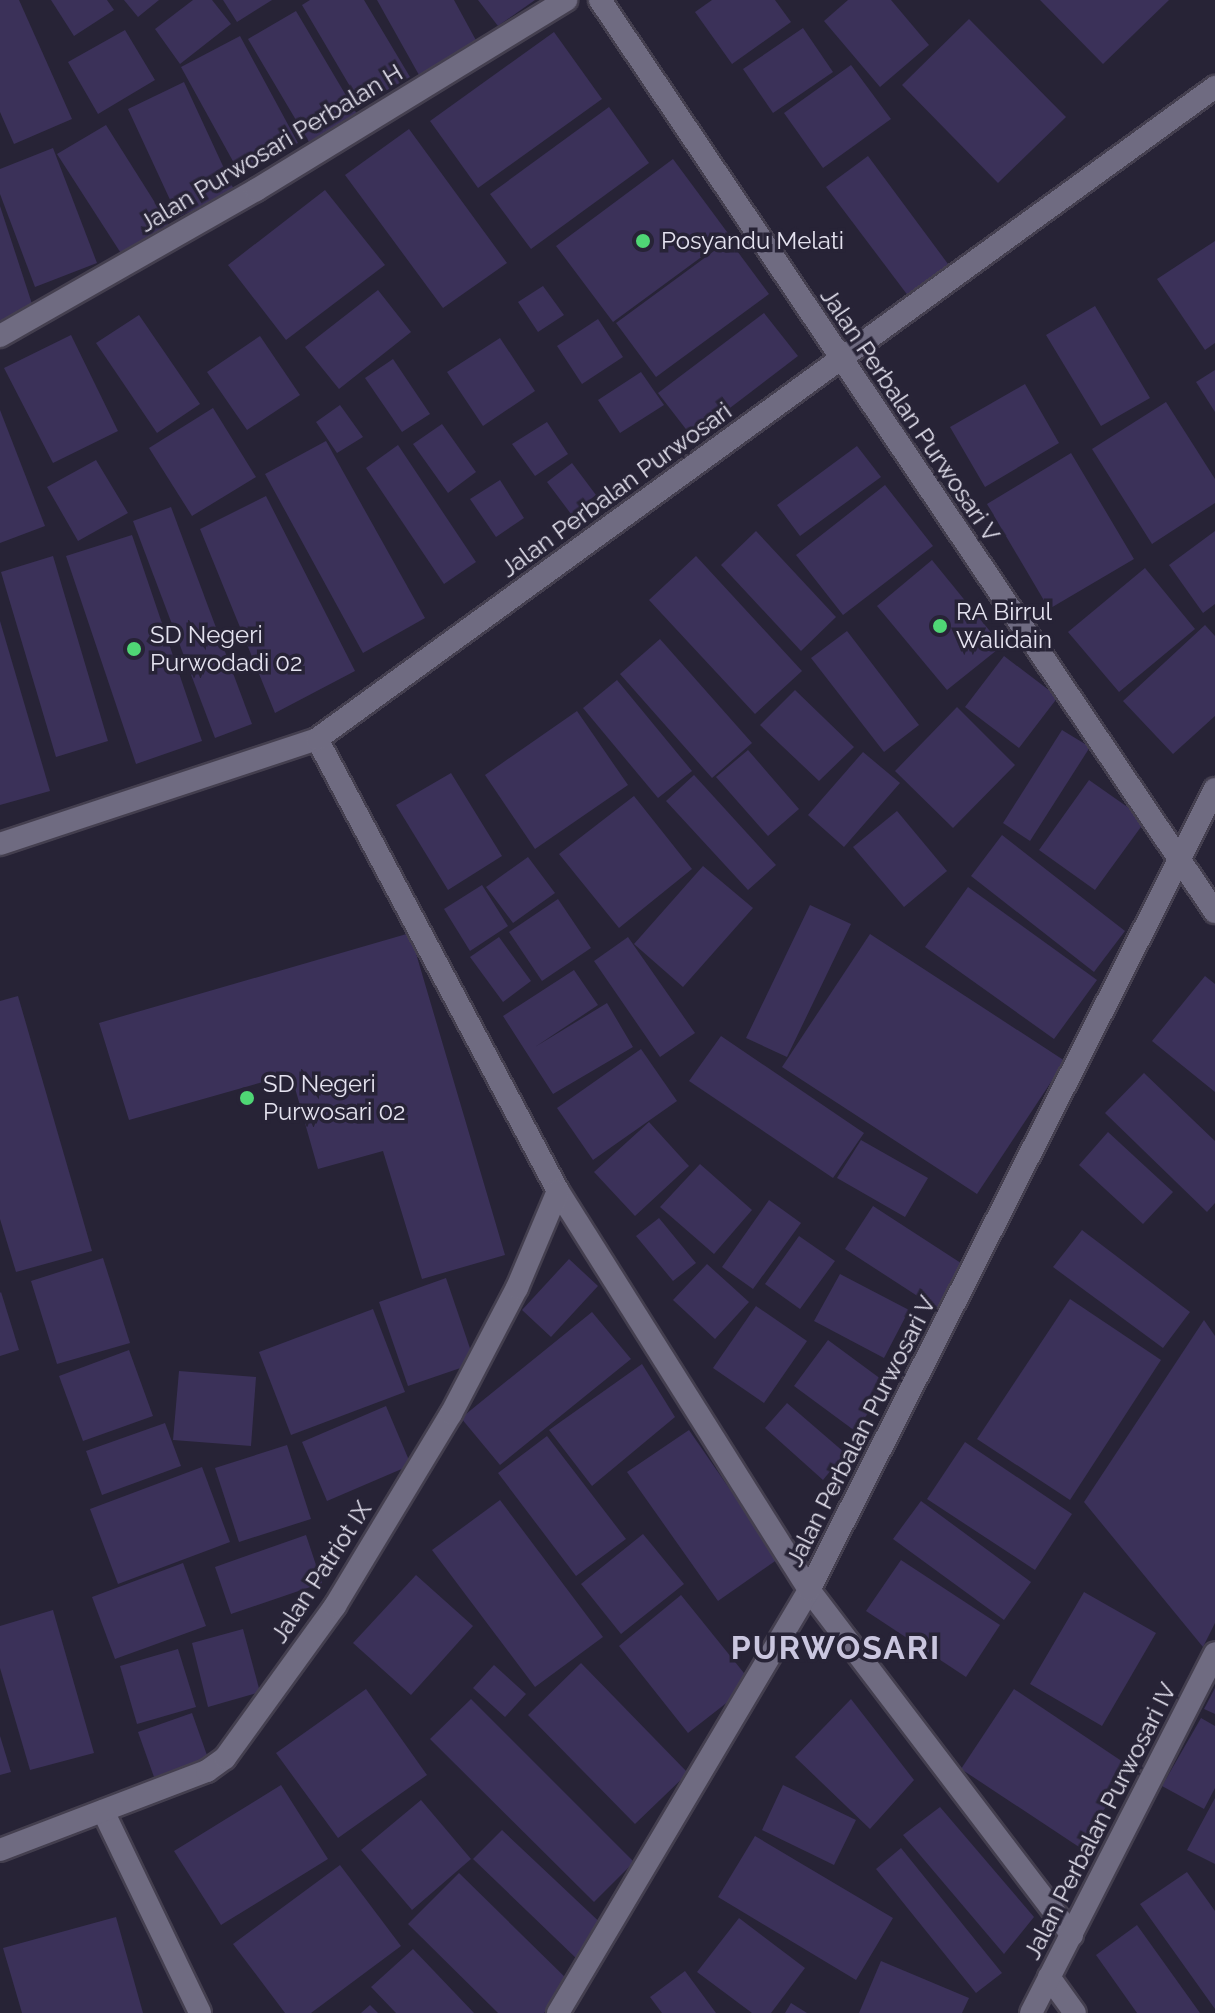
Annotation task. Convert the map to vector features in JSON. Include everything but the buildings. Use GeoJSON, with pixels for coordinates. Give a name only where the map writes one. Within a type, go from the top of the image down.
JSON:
{"type":"FeatureCollection","features":[{"type":"Feature","properties":{"kind":"street","name":"Jalan Purwosari Perbalan H"},"geometry":{"type":"LineString","coordinates":[[0,336],[256,190],[566,0]]}},
{"type":"Feature","properties":{"kind":"street","name":"Jalan Perbalan Purwosari V"},"geometry":{"type":"LineString","coordinates":[[600,0],[1215,912]]}},
{"type":"Feature","properties":{"kind":"street","name":"Jalan Perbalan Purwosari"},"geometry":{"type":"LineString","coordinates":[[0,844],[317,739],[1215,87]]}},
{"type":"Feature","properties":{"kind":"street"},"geometry":{"type":"LineString","coordinates":[[317,739],[558,1191],[809,1590],[1072,1935]]}},
{"type":"Feature","properties":{"kind":"street","name":"Jalan Perbalan Purwosari V"},"geometry":{"type":"LineString","coordinates":[[558,2013],[809,1590],[1215,789]]}},
{"type":"Feature","properties":{"kind":"street","name":"Jalan Patriot IX"},"geometry":{"type":"LineString","coordinates":[[0,1850],[207,1771],[225,1758],[335,1606],[451,1414],[517,1288],[558,1191]]}},
{"type":"Feature","properties":{"kind":"street","name":"Jalan Perbalan Purwosari IV"},"geometry":{"type":"LineString","coordinates":[[1031,2013],[1215,1653]]}},
{"type":"Feature","properties":{"kind":"street"},"geometry":{"type":"LineString","coordinates":[[103,1811],[200,2013]]}},
{"type":"Feature","properties":{"kind":"street"},"geometry":{"type":"LineString","coordinates":[[1049,1977],[1075,2013]]}},
{"type":"Feature","properties":{"kind":"place","name":"Posyandu Melati"},"geometry":{"type":"Point","coordinates":[643,241]}},
{"type":"Feature","properties":{"kind":"place","name":"RA Birrul Walidain"},"geometry":{"type":"Point","coordinates":[940,626]}},
{"type":"Feature","properties":{"kind":"place","name":"SD Negeri Purwodadi 02"},"geometry":{"type":"Point","coordinates":[134,649]}},
{"type":"Feature","properties":{"kind":"place","name":"SD Negeri Purwosari 02"},"geometry":{"type":"Point","coordinates":[247,1098]}},
{"type":"Feature","properties":{"kind":"district","name":"PURWOSARI"},"geometry":{"type":"Point","coordinates":[836,1648]}}]}
